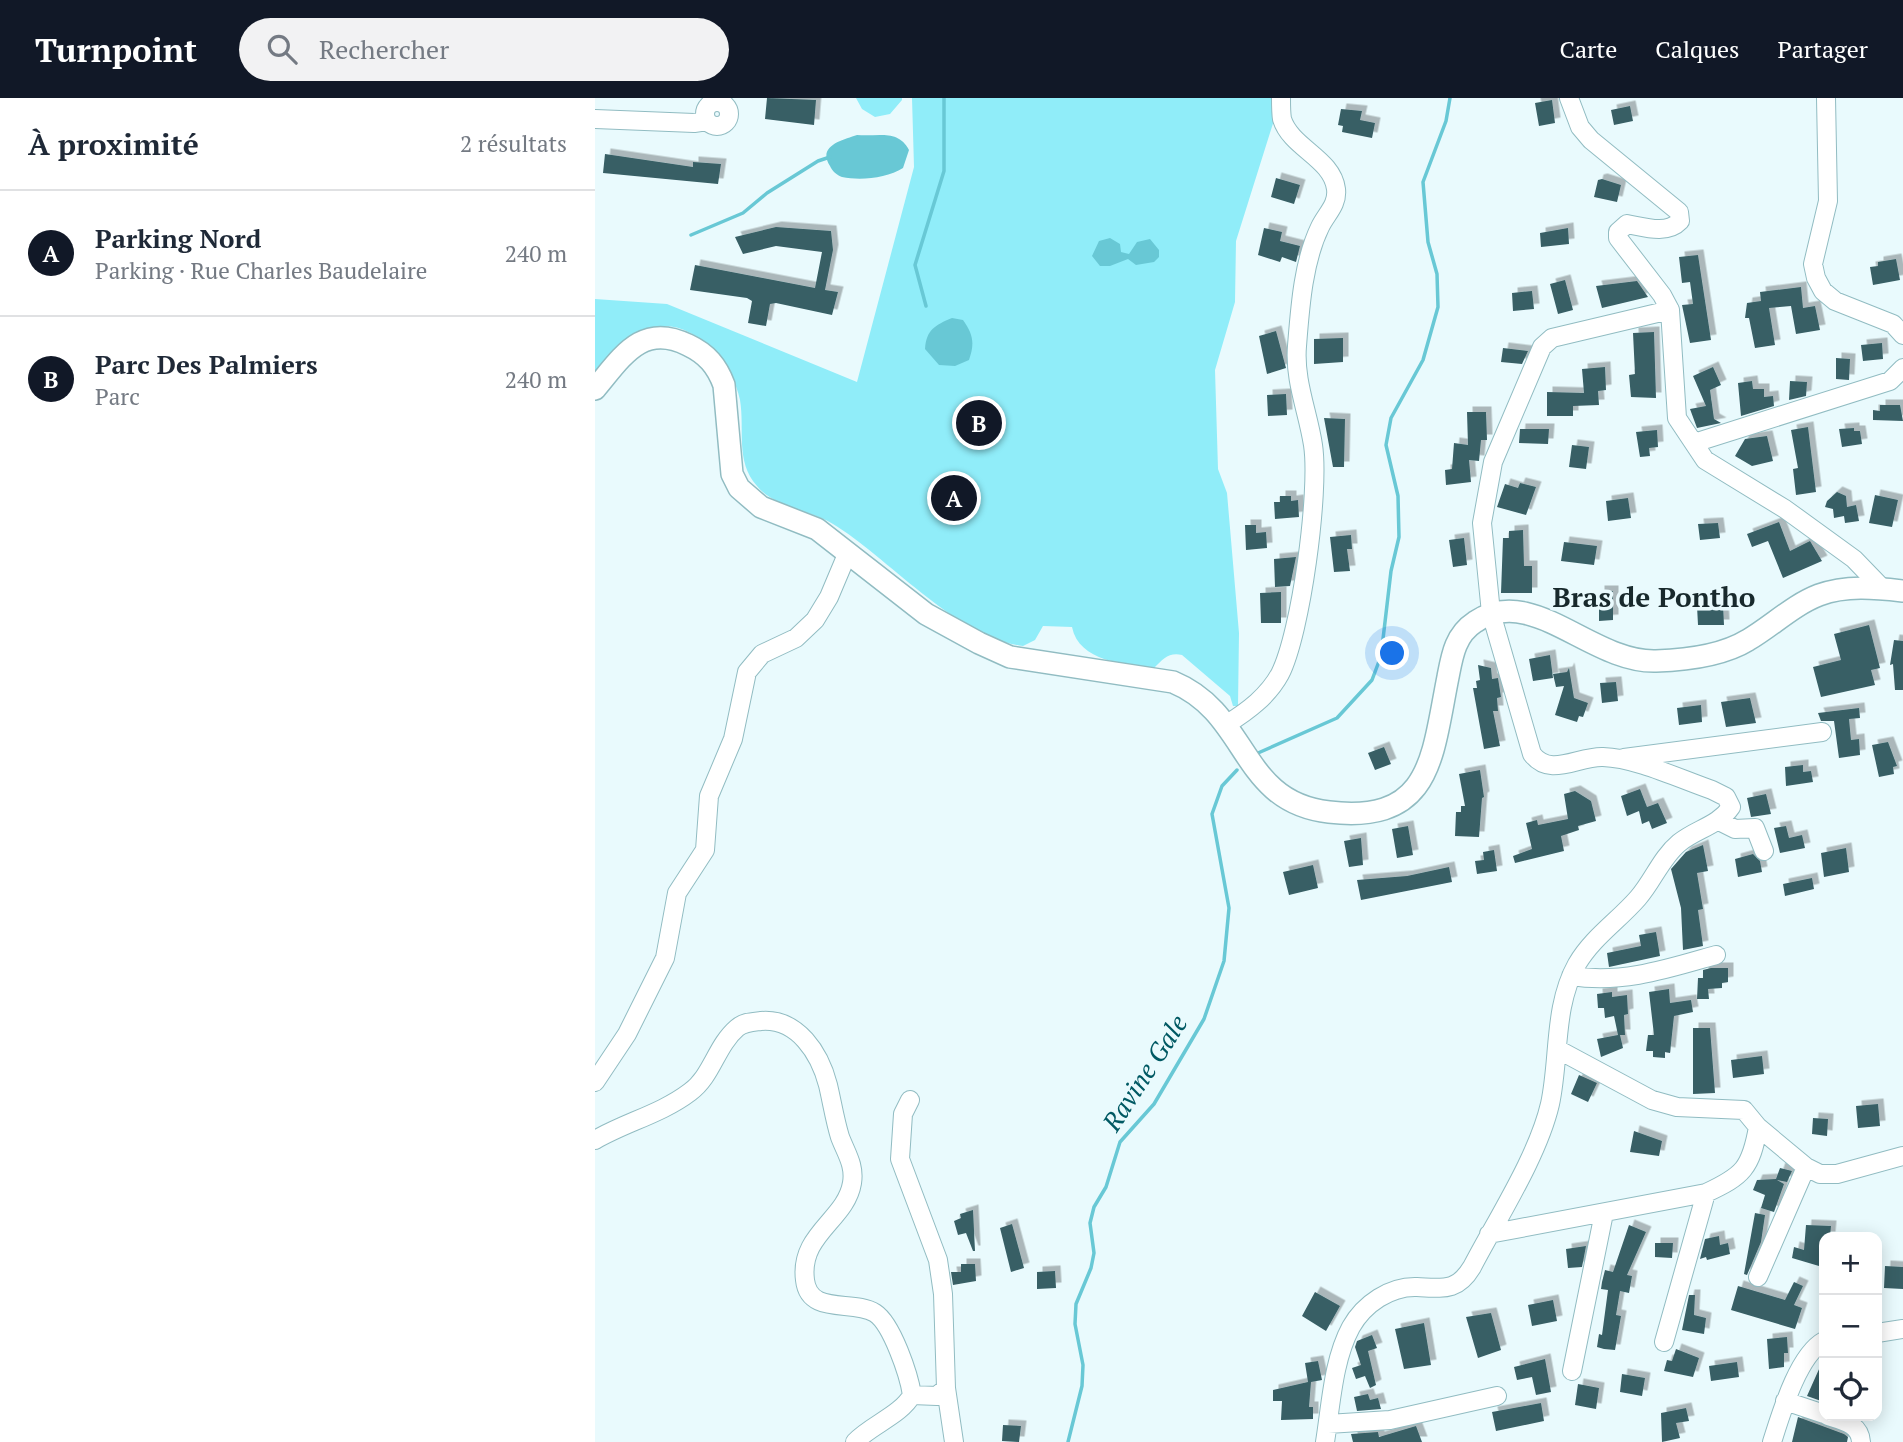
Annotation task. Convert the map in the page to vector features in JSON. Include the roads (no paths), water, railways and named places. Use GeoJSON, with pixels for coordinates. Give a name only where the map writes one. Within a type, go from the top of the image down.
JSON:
{"type":"FeatureCollection","features":[{"type":"Feature","properties":{"kind":"main road"},"geometry":{"type":"LineString","coordinates":[[595,389],[626,353],[650,338],[673,337],[702,352],[720,373],[724,385],[730,465],[739,488],[761,507],[817,529],[926,614],[979,643],[1010,656],[1173,682],[1207,702],[1227,724],[1274,792],[1298,806],[1329,813],[1374,813],[1390,809],[1412,793],[1428,766],[1454,647],[1473,623],[1491,613],[1507,609],[1524,611],[1615,655],[1643,661],[1681,660],[1746,642],[1798,605],[1819,595],[1841,589],[1893,590]]}},
{"type":"Feature","properties":{"kind":"street"},"geometry":{"type":"LineString","coordinates":[[1227,724],[1265,695],[1279,676],[1288,655],[1312,530],[1314,452],[1300,390],[1296,349],[1305,281],[1318,233],[1333,207],[1336,188],[1328,171],[1289,132],[1282,119],[1281,98]]}},
{"type":"Feature","properties":{"kind":"street"},"geometry":{"type":"LineString","coordinates":[[1569,98],[1580,127],[1591,140],[1679,212],[1680,221],[1673,227],[1664,229],[1627,224],[1618,232],[1621,244],[1662,295],[1669,310],[1677,418],[1711,466],[1785,509],[1893,590]]}},
{"type":"Feature","properties":{"kind":"street"},"geometry":{"type":"LineString","coordinates":[[1826,98],[1828,201],[1813,264],[1816,278],[1823,291],[1835,301],[1893,324],[1903,335]]}},
{"type":"Feature","properties":{"kind":"street"},"geometry":{"type":"LineString","coordinates":[[595,119],[694,123],[707,121]]}},
{"type":"Feature","properties":{"kind":"street"},"geometry":{"type":"LineString","coordinates":[[1497,1396],[1326,1433],[1346,1337],[1361,1313],[1377,1299],[1406,1288],[1437,1290],[1458,1285],[1468,1275],[1544,1123],[1560,1015],[1571,976],[1591,943],[1637,899],[1670,852],[1689,835],[1719,821],[1732,804],[1719,793],[1617,759],[1600,757],[1555,766],[1536,760],[1491,613],[1482,523],[1484,503],[1493,462],[1542,347],[1563,333],[1669,310]]}},
{"type":"Feature","properties":{"kind":"street"},"geometry":{"type":"LineString","coordinates":[[1694,443],[1890,381],[1903,368]]}},
{"type":"Feature","properties":{"kind":"street"},"geometry":{"type":"LineString","coordinates":[[595,1082],[622,1043],[665,958],[677,893],[705,850],[709,796],[733,739],[747,673],[762,654],[796,638],[815,620],[829,597],[848,551]]}},
{"type":"Feature","properties":{"kind":"street"},"geometry":{"type":"LineString","coordinates":[[1617,759],[1822,732]]}},
{"type":"Feature","properties":{"kind":"street"},"geometry":{"type":"LineString","coordinates":[[1719,821],[1735,829],[1755,828],[1764,851]]}},
{"type":"Feature","properties":{"kind":"street"},"geometry":{"type":"LineString","coordinates":[[1571,976],[1593,979],[1628,978],[1716,955]]}},
{"type":"Feature","properties":{"kind":"street"},"geometry":{"type":"LineString","coordinates":[[595,1140],[660,1111],[694,1089],[732,1033],[745,1023],[768,1020],[791,1028],[803,1037],[821,1063],[840,1138],[853,1170],[847,1198],[820,1230],[810,1249],[804,1278],[807,1289],[813,1298],[820,1302],[857,1306],[877,1314],[892,1335],[912,1395],[906,1405],[868,1429],[855,1442]]}},
{"type":"Feature","properties":{"kind":"street"},"geometry":{"type":"LineString","coordinates":[[1557,1049],[1652,1100],[1677,1107],[1736,1107],[1750,1115],[1758,1127],[1806,1167],[1820,1174],[1837,1174],[1903,1156]]}},
{"type":"Feature","properties":{"kind":"street"},"geometry":{"type":"LineString","coordinates":[[910,1100],[903,1114],[900,1159],[938,1260],[943,1294],[946,1388],[954,1442]]}},
{"type":"Feature","properties":{"kind":"street"},"geometry":{"type":"LineString","coordinates":[[1489,1234],[1706,1193],[1731,1181],[1746,1168],[1752,1156],[1758,1127]]}},
{"type":"Feature","properties":{"kind":"street"},"geometry":{"type":"LineString","coordinates":[[1758,1277],[1806,1167]]}},
{"type":"Feature","properties":{"kind":"street"},"geometry":{"type":"LineString","coordinates":[[1664,1342],[1706,1193]]}},
{"type":"Feature","properties":{"kind":"street"},"geometry":{"type":"LineString","coordinates":[[1572,1371],[1604,1213]]}},
{"type":"Feature","properties":{"kind":"street"},"geometry":{"type":"LineString","coordinates":[[1882,1332],[1903,1329]]}},
{"type":"Feature","properties":{"kind":"street"},"geometry":{"type":"LineString","coordinates":[[1772,1442],[1785,1401],[1811,1352],[1819,1345]]}},
{"type":"Feature","properties":{"kind":"street"},"geometry":{"type":"LineString","coordinates":[[912,1395],[937,1396],[946,1388]]}},
{"type":"Feature","properties":{"kind":"street"},"geometry":{"type":"LineString","coordinates":[[1785,1401],[1819,1413]]}},
{"type":"Feature","properties":{"kind":"street"},"geometry":{"type":"LineString","coordinates":[[1842,1421],[1852,1425],[1861,1435],[1861,1442]]}},
{"type":"Feature","properties":{"kind":"waterway"},"geometry":{"type":"LineString","coordinates":[[926,306],[915,265],[944,171],[944,98]]}},
{"type":"Feature","properties":{"kind":"waterway","name":"Ravine Gale"},"geometry":{"type":"LineString","coordinates":[[1258,753],[1337,718],[1372,680],[1381,656],[1391,571],[1399,537],[1398,496],[1386,445],[1391,418],[1423,360],[1438,307],[1437,274],[1428,242],[1423,182],[1446,121],[1450,98]]}},
{"type":"Feature","properties":{"kind":"waterway"},"geometry":{"type":"LineString","coordinates":[[691,235],[743,213],[767,193],[818,161],[830,157]]}},
{"type":"Feature","properties":{"kind":"waterway","name":"Ravine Gale"},"geometry":{"type":"LineString","coordinates":[[1068,1442],[1082,1386],[1083,1365],[1075,1324],[1076,1304],[1091,1268],[1094,1253],[1090,1223],[1094,1207],[1106,1187],[1120,1142],[1154,1104],[1204,1019],[1224,961],[1229,908],[1212,814],[1222,786],[1237,770]]}},
{"type":"Feature","properties":{"kind":"place","name":"Parc Des Palmiers"},"geometry":{"type":"Point","coordinates":[979,423]}},
{"type":"Feature","properties":{"kind":"place","name":"Parking Nord"},"geometry":{"type":"Point","coordinates":[954,498]}},
{"type":"Feature","properties":{"kind":"district","name":"Bras de Pontho"},"geometry":{"type":"Point","coordinates":[1654,597]}}]}
